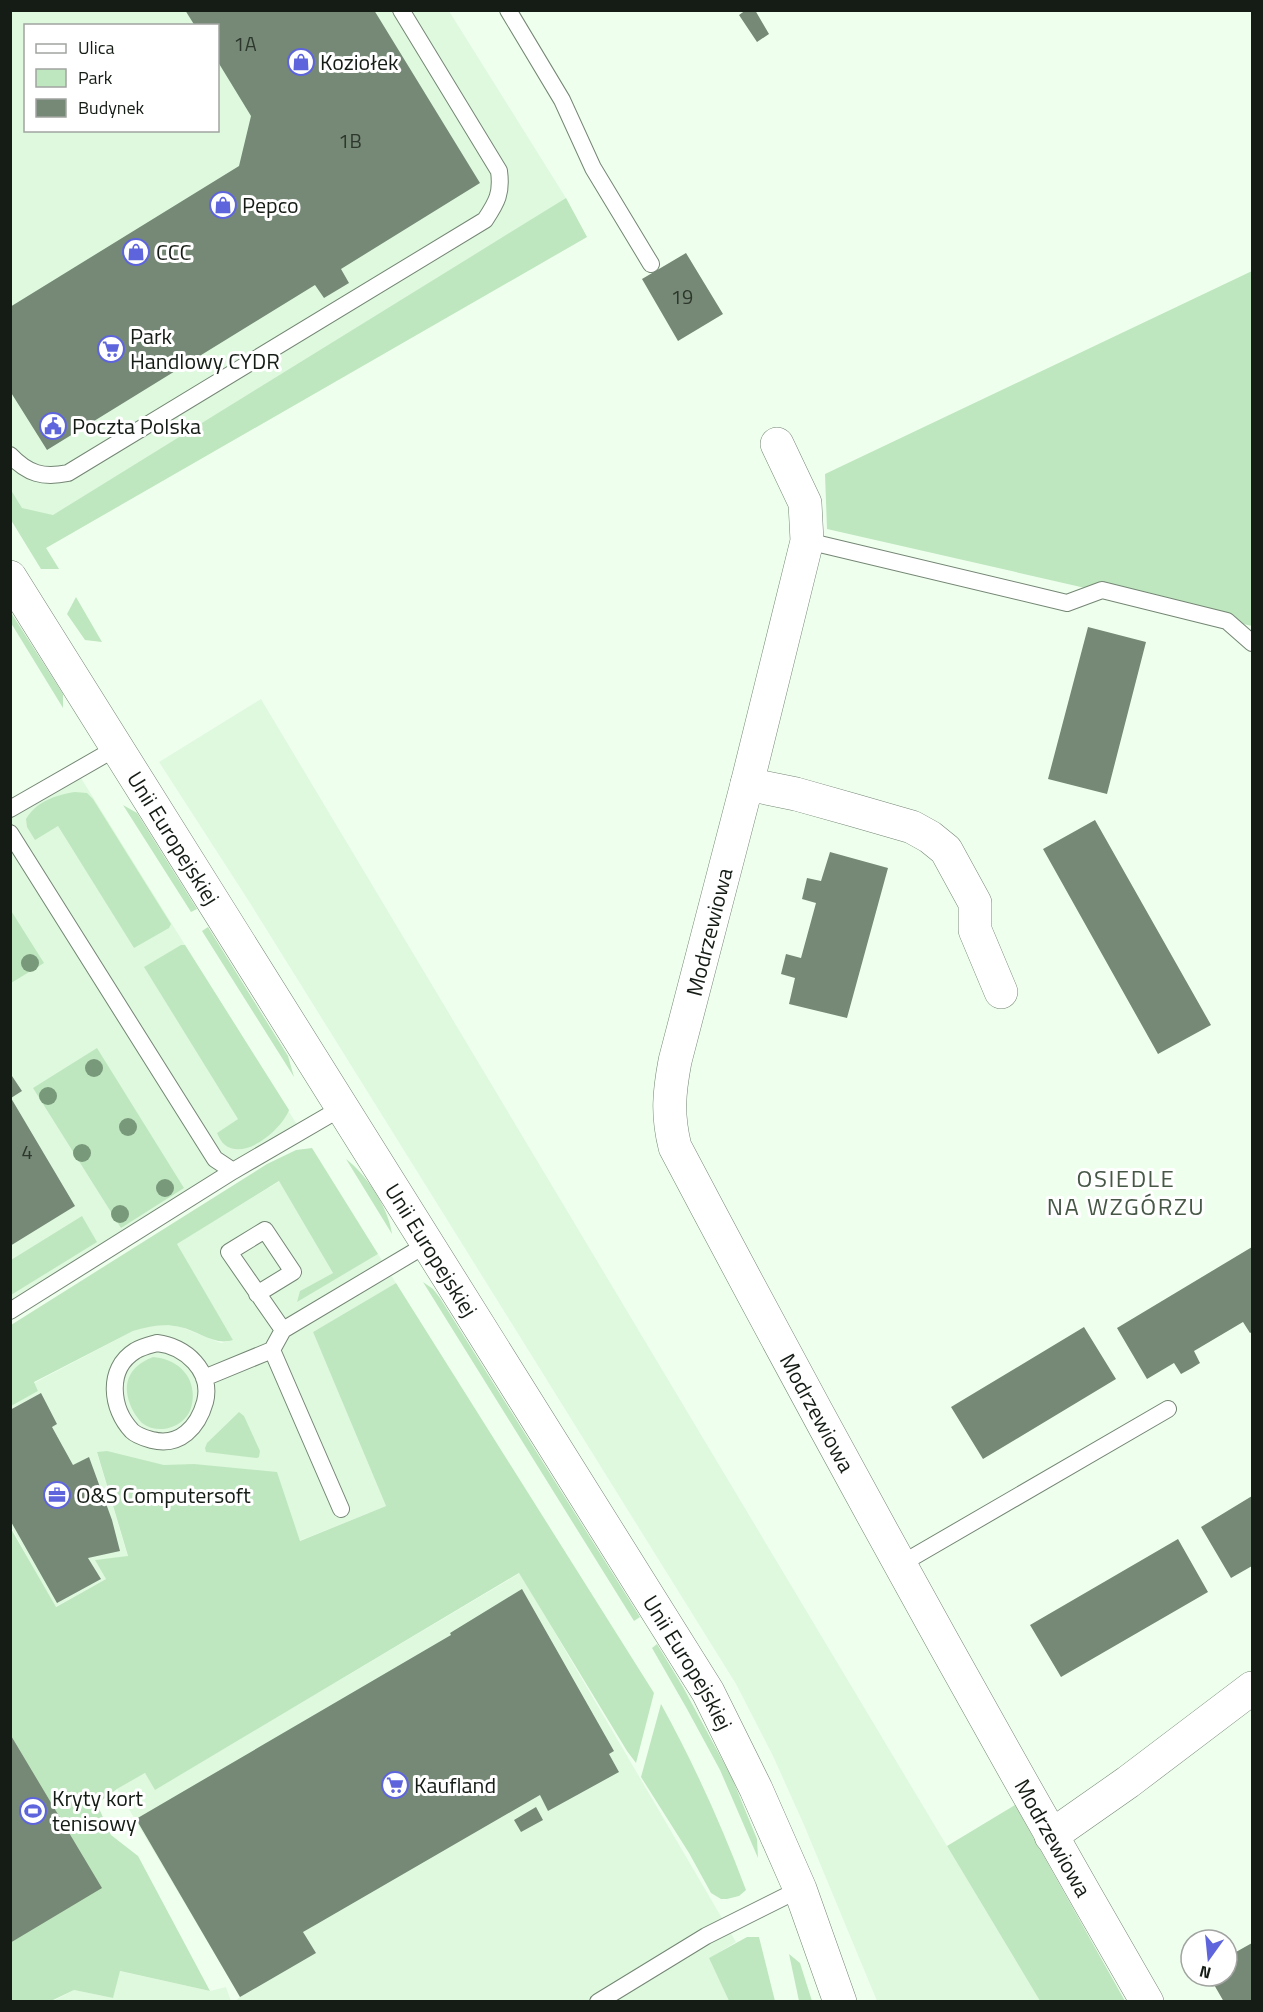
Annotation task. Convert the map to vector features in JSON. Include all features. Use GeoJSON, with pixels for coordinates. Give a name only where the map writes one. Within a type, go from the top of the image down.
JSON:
{"type":"FeatureCollection","features":[{"type":"Feature","properties":{"kind":"street","name":"Modrzewiowa"},"geometry":{"type":"LineString","coordinates":[[777,444],[805,503],[807,541],[675,1061],[669,1098],[670,1126],[675,1147],[736,1263],[1051,1836],[1147,2001]]}},
{"type":"Feature","properties":{"kind":"street","name":"Unii Europejskiej"},"geometry":{"type":"LineString","coordinates":[[10,578],[708,1692],[756,1789],[800,1889],[840,2001]]}},
{"type":"Feature","properties":{"kind":"street"},"geometry":{"type":"LineString","coordinates":[[747,784],[796,794],[912,827],[930,837],[946,850],[975,903],[975,930],[1001,992]]}},
{"type":"Feature","properties":{"kind":"street"},"geometry":{"type":"LineString","coordinates":[[1051,1836],[1128,1782],[1252,1688]]}},
{"type":"Feature","properties":{"kind":"street","name":"Unii Europejskiej"},"geometry":{"type":"LineString","coordinates":[[817,1939],[828,2001]]}},
{"type":"Feature","properties":{"kind":"lane"},"geometry":{"type":"LineString","coordinates":[[10,455],[28,471],[50,476],[68,473],[484,220],[496,204],[501,186],[499,171],[401,10]]}},
{"type":"Feature","properties":{"kind":"lane"},"geometry":{"type":"LineString","coordinates":[[508,10],[562,100],[593,168],[651,264]]}},
{"type":"Feature","properties":{"kind":"lane"},"geometry":{"type":"LineString","coordinates":[[807,541],[1067,603],[1102,590],[1227,621],[1252,643]]}},
{"type":"Feature","properties":{"kind":"lane"},"geometry":{"type":"LineString","coordinates":[[10,809],[118,747]]}},
{"type":"Feature","properties":{"kind":"lane"},"geometry":{"type":"LineString","coordinates":[[10,833],[215,1159],[232,1170]]}},
{"type":"Feature","properties":{"kind":"lane"},"geometry":{"type":"LineString","coordinates":[[10,1311],[232,1170],[343,1107]]}},
{"type":"Feature","properties":{"kind":"lane"},"geometry":{"type":"LineString","coordinates":[[204,1378],[272,1350],[284,1330],[429,1244]]}},
{"type":"Feature","properties":{"kind":"lane"},"geometry":{"type":"LineString","coordinates":[[257,1293],[284,1330]]}},
{"type":"Feature","properties":{"kind":"lane"},"geometry":{"type":"LineString","coordinates":[[157,1343],[179,1349],[191,1357],[204,1378],[207,1385],[202,1412],[197,1422],[180,1438],[170,1442],[157,1441],[133,1432],[115,1406],[114,1386],[117,1374],[128,1356],[145,1346],[157,1343]]}},
{"type":"Feature","properties":{"kind":"lane"},"geometry":{"type":"LineString","coordinates":[[272,1350],[341,1509]]}},
{"type":"Feature","properties":{"kind":"lane"},"geometry":{"type":"LineString","coordinates":[[901,1564],[1168,1408]]}},
{"type":"Feature","properties":{"kind":"lane"},"geometry":{"type":"LineString","coordinates":[[598,2001],[706,1936],[800,1889]]}},
{"type":"Feature","properties":{"kind":"shaded area"},"geometry":{"type":"Polygon","coordinates":[[[11,11],[449,11],[566,198],[587,237],[46,548],[59,569],[41,569],[11,520],[11,11]]]}},
{"type":"Feature","properties":{"kind":"shaded area"},"geometry":{"type":"Polygon","coordinates":[[[261,699],[1040,2001],[877,2001],[804,1825],[773,1756],[736,1684],[250,903],[159,762],[261,699]]]}},
{"type":"Feature","properties":{"kind":"shaded area"},"geometry":{"type":"Polygon","coordinates":[[[76,770],[301,1131],[11,1311],[11,809],[76,770]]]}},
{"type":"Feature","properties":{"kind":"shaded area"},"geometry":{"type":"Polygon","coordinates":[[[280,1181],[333,1273],[300,1291],[332,1281],[378,1254],[396,1283],[313,1332],[386,1506],[299,1541],[164,1465],[97,1453],[128,1557],[96,1560],[106,1579],[55,1607],[11,1527],[10,1406],[38,1391],[34,1383],[133,1331],[148,1326],[181,1327],[221,1343],[233,1340],[176,1244],[280,1181]]]}},
{"type":"Feature","properties":{"kind":"shaded area"},"geometry":{"type":"Polygon","coordinates":[[[520,1573],[736,1942],[710,1958],[729,2001],[235,2001],[240,1997],[117,1789],[145,1773],[156,1789],[520,1573]]]}},
{"type":"Feature","properties":{"kind":"shaded area"},"geometry":{"type":"Polygon","coordinates":[[[119,1971],[210,1991],[226,1987],[231,2001],[51,2002],[74,1990],[113,1998],[119,1971]]]}},
{"type":"Feature","properties":{"kind":"green space"},"geometry":{"type":"Polygon","coordinates":[[[566,198],[587,237],[46,548],[59,569],[41,569],[11,520],[11,490],[22,508],[53,515],[566,198]]]}},
{"type":"Feature","properties":{"kind":"green space"},"geometry":{"type":"Polygon","coordinates":[[[1252,271],[1252,626],[827,529],[825,474],[1252,271]]]}},
{"type":"Feature","properties":{"kind":"green space"},"geometry":{"type":"Polygon","coordinates":[[[76,597],[102,642],[85,640],[67,614],[76,597]]]}},
{"type":"Feature","properties":{"kind":"green space"},"geometry":{"type":"Polygon","coordinates":[[[10,611],[63,694],[63,708],[11,623],[10,611]]]}},
{"type":"Feature","properties":{"kind":"green space"},"geometry":{"type":"Polygon","coordinates":[[[75,792],[87,793],[93,799],[171,924],[169,928],[134,948],[58,826],[35,840],[27,827],[26,819],[41,803],[75,792]]]}},
{"type":"Feature","properties":{"kind":"green space"},"geometry":{"type":"Polygon","coordinates":[[[123,805],[137,813],[197,909],[191,912],[123,805]]]}},
{"type":"Feature","properties":{"kind":"green space"},"geometry":{"type":"Polygon","coordinates":[[[10,909],[44,963],[11,983],[10,983],[10,909]]]}},
{"type":"Feature","properties":{"kind":"green space"},"geometry":{"type":"Polygon","coordinates":[[[208,927],[288,1056],[294,1077],[202,931],[208,927]]]}},
{"type":"Feature","properties":{"kind":"green space"},"geometry":{"type":"Polygon","coordinates":[[[181,945],[185,945],[289,1110],[271,1134],[252,1146],[233,1149],[220,1139],[217,1133],[238,1119],[144,967],[181,945]]]}},
{"type":"Feature","properties":{"kind":"green space"},"geometry":{"type":"Polygon","coordinates":[[[97,1048],[184,1188],[121,1228],[33,1088],[97,1048]]]}},
{"type":"Feature","properties":{"kind":"green space"},"geometry":{"type":"Polygon","coordinates":[[[312,1148],[378,1254],[297,1302],[300,1291],[333,1273],[279,1181],[177,1244],[233,1340],[213,1340],[187,1329],[168,1325],[139,1329],[34,1382],[38,1391],[11,1406],[11,1325],[267,1164],[296,1150],[312,1148]]]}},
{"type":"Feature","properties":{"kind":"green space"},"geometry":{"type":"Polygon","coordinates":[[[346,1159],[362,1174],[376,1193],[392,1234],[346,1159]]]}},
{"type":"Feature","properties":{"kind":"green space"},"geometry":{"type":"Polygon","coordinates":[[[82,1216],[97,1242],[11,1295],[11,1260],[82,1216]]]}},
{"type":"Feature","properties":{"kind":"green space"},"geometry":{"type":"Polygon","coordinates":[[[423,1282],[440,1298],[640,1617],[634,1621],[423,1282]]]}},
{"type":"Feature","properties":{"kind":"green space"},"geometry":{"type":"Polygon","coordinates":[[[396,1283],[654,1693],[636,1763],[519,1573],[155,1790],[145,1773],[97,1804],[111,1835],[138,1856],[210,1991],[120,1971],[113,1998],[74,1990],[51,2001],[11,2001],[10,1527],[56,1607],[106,1579],[95,1560],[128,1556],[97,1452],[107,1451],[164,1465],[194,1464],[277,1472],[300,1541],[386,1506],[313,1332],[396,1283]]]}},
{"type":"Feature","properties":{"kind":"green space"},"geometry":{"type":"Polygon","coordinates":[[[153,1357],[171,1362],[179,1367],[190,1380],[193,1398],[191,1408],[183,1420],[171,1428],[156,1429],[142,1423],[132,1409],[128,1396],[130,1375],[139,1364],[153,1357]]]}},
{"type":"Feature","properties":{"kind":"green space"},"geometry":{"type":"Polygon","coordinates":[[[239,1412],[244,1416],[260,1451],[259,1457],[206,1452],[207,1443],[239,1412]]]}},
{"type":"Feature","properties":{"kind":"green space"},"geometry":{"type":"Polygon","coordinates":[[[657,1644],[732,1778],[757,1839],[758,1858],[720,1770],[652,1648],[657,1644]]]}},
{"type":"Feature","properties":{"kind":"green space"},"geometry":{"type":"Polygon","coordinates":[[[661,1704],[696,1772],[727,1842],[746,1890],[739,1896],[721,1899],[711,1893],[689,1853],[641,1777],[661,1704]]]}},
{"type":"Feature","properties":{"kind":"green space"},"geometry":{"type":"Polygon","coordinates":[[[1015,1805],[1125,2001],[1040,2001],[947,1846],[1015,1805]]]}},
{"type":"Feature","properties":{"kind":"green space"},"geometry":{"type":"Polygon","coordinates":[[[747,1937],[759,1937],[775,2001],[729,2001],[709,1958],[747,1937]]]}},
{"type":"Feature","properties":{"kind":"green space"},"geometry":{"type":"Polygon","coordinates":[[[789,1954],[800,1963],[812,2001],[799,2001],[789,1954]]]}},
{"type":"Feature","properties":{"kind":"building"},"geometry":{"type":"Polygon","coordinates":[[[185,10],[374,10],[480,183],[341,269],[349,283],[324,298],[315,285],[47,450],[10,391],[10,307],[239,166],[251,116],[219,64],[219,24],[194,24],[185,10]]]}},
{"type":"Feature","properties":{"kind":"building"},"geometry":{"type":"Polygon","coordinates":[[[746,10],[755,10],[769,34],[757,42],[739,15],[746,10]]]}},
{"type":"Feature","properties":{"kind":"building"},"geometry":{"type":"Polygon","coordinates":[[[686,253],[723,314],[678,341],[642,279],[686,253]]]}},
{"type":"Feature","properties":{"kind":"building"},"geometry":{"type":"Polygon","coordinates":[[[1088,627],[1146,642],[1107,794],[1048,779],[1088,627]]]}},
{"type":"Feature","properties":{"kind":"building"},"geometry":{"type":"Polygon","coordinates":[[[1095,820],[1211,1025],[1158,1054],[1043,849],[1095,820]]]}},
{"type":"Feature","properties":{"kind":"building"},"geometry":{"type":"Polygon","coordinates":[[[830,852],[888,868],[847,1018],[789,1004],[795,978],[781,974],[786,954],[801,958],[816,903],[802,899],[807,878],[821,881],[830,852]]]}},
{"type":"Feature","properties":{"kind":"building"},"geometry":{"type":"Polygon","coordinates":[[[10,1073],[22,1091],[11,1098],[75,1206],[10,1246],[10,1073]]]}},
{"type":"Feature","properties":{"kind":"building"},"geometry":{"type":"Polygon","coordinates":[[[1252,1247],[1252,1332],[1250,1333],[1243,1322],[1194,1351],[1200,1363],[1192,1368],[1181,1374],[1174,1363],[1147,1379],[1117,1328],[1252,1247]]]}},
{"type":"Feature","properties":{"kind":"building"},"geometry":{"type":"Polygon","coordinates":[[[1084,1327],[1116,1379],[983,1459],[951,1407],[1084,1327]]]}},
{"type":"Feature","properties":{"kind":"building","name":"O&S Computersoft"},"geometry":{"type":"Polygon","coordinates":[[[41,1393],[57,1424],[52,1427],[73,1465],[89,1457],[112,1520],[120,1551],[88,1558],[101,1579],[57,1603],[10,1520],[10,1410],[41,1393]]]}},
{"type":"Feature","properties":{"kind":"building"},"geometry":{"type":"Polygon","coordinates":[[[1252,1496],[1252,1566],[1231,1578],[1201,1527],[1252,1496]]]}},
{"type":"Feature","properties":{"kind":"building"},"geometry":{"type":"Polygon","coordinates":[[[1178,1539],[1208,1592],[1061,1677],[1030,1625],[1178,1539]]]}},
{"type":"Feature","properties":{"kind":"building","name":"Kaufland"},"geometry":{"type":"Polygon","coordinates":[[[522,1589],[614,1751],[609,1754],[619,1772],[548,1811],[540,1795],[303,1932],[316,1953],[240,1997],[136,1819],[451,1635],[450,1633],[522,1589]]]}},
{"type":"Feature","properties":{"kind":"building","name":"Kryty kort tenisowy"},"geometry":{"type":"Polygon","coordinates":[[[10,1734],[102,1888],[10,1943],[10,1734]]]}},
{"type":"Feature","properties":{"kind":"building"},"geometry":{"type":"Polygon","coordinates":[[[536,1807],[543,1820],[521,1832],[514,1820],[536,1807]]]}},
{"type":"Feature","properties":{"kind":"building"},"geometry":{"type":"Polygon","coordinates":[[[1252,1943],[1252,2002],[1224,2002],[1216,1988],[1239,1988],[1239,1950],[1252,1943]]]}},
{"type":"Feature","properties":{"kind":"place","name":"Koziołek"},"geometry":{"type":"Point","coordinates":[301,62]}},
{"type":"Feature","properties":{"kind":"place","name":"Pepco"},"geometry":{"type":"Point","coordinates":[223,205]}},
{"type":"Feature","properties":{"kind":"place","name":"CCC"},"geometry":{"type":"Point","coordinates":[136,252]}},
{"type":"Feature","properties":{"kind":"place","name":"Park Handlowy CYDR"},"geometry":{"type":"Point","coordinates":[111,349]}},
{"type":"Feature","properties":{"kind":"place","name":"Poczta Polska"},"geometry":{"type":"Point","coordinates":[53,426]}},
{"type":"Feature","properties":{"kind":"place","name":"O&S Computersoft"},"geometry":{"type":"Point","coordinates":[57,1495]}},
{"type":"Feature","properties":{"kind":"place","name":"Kaufland"},"geometry":{"type":"Point","coordinates":[395,1785]}},
{"type":"Feature","properties":{"kind":"place","name":"Kryty kort tenisowy"},"geometry":{"type":"Point","coordinates":[33,1811]}},
{"type":"Feature","properties":{"kind":"district","name":"OSIEDLE NA WZGÓRZU"},"geometry":{"type":"Point","coordinates":[1126,1193]}}]}
